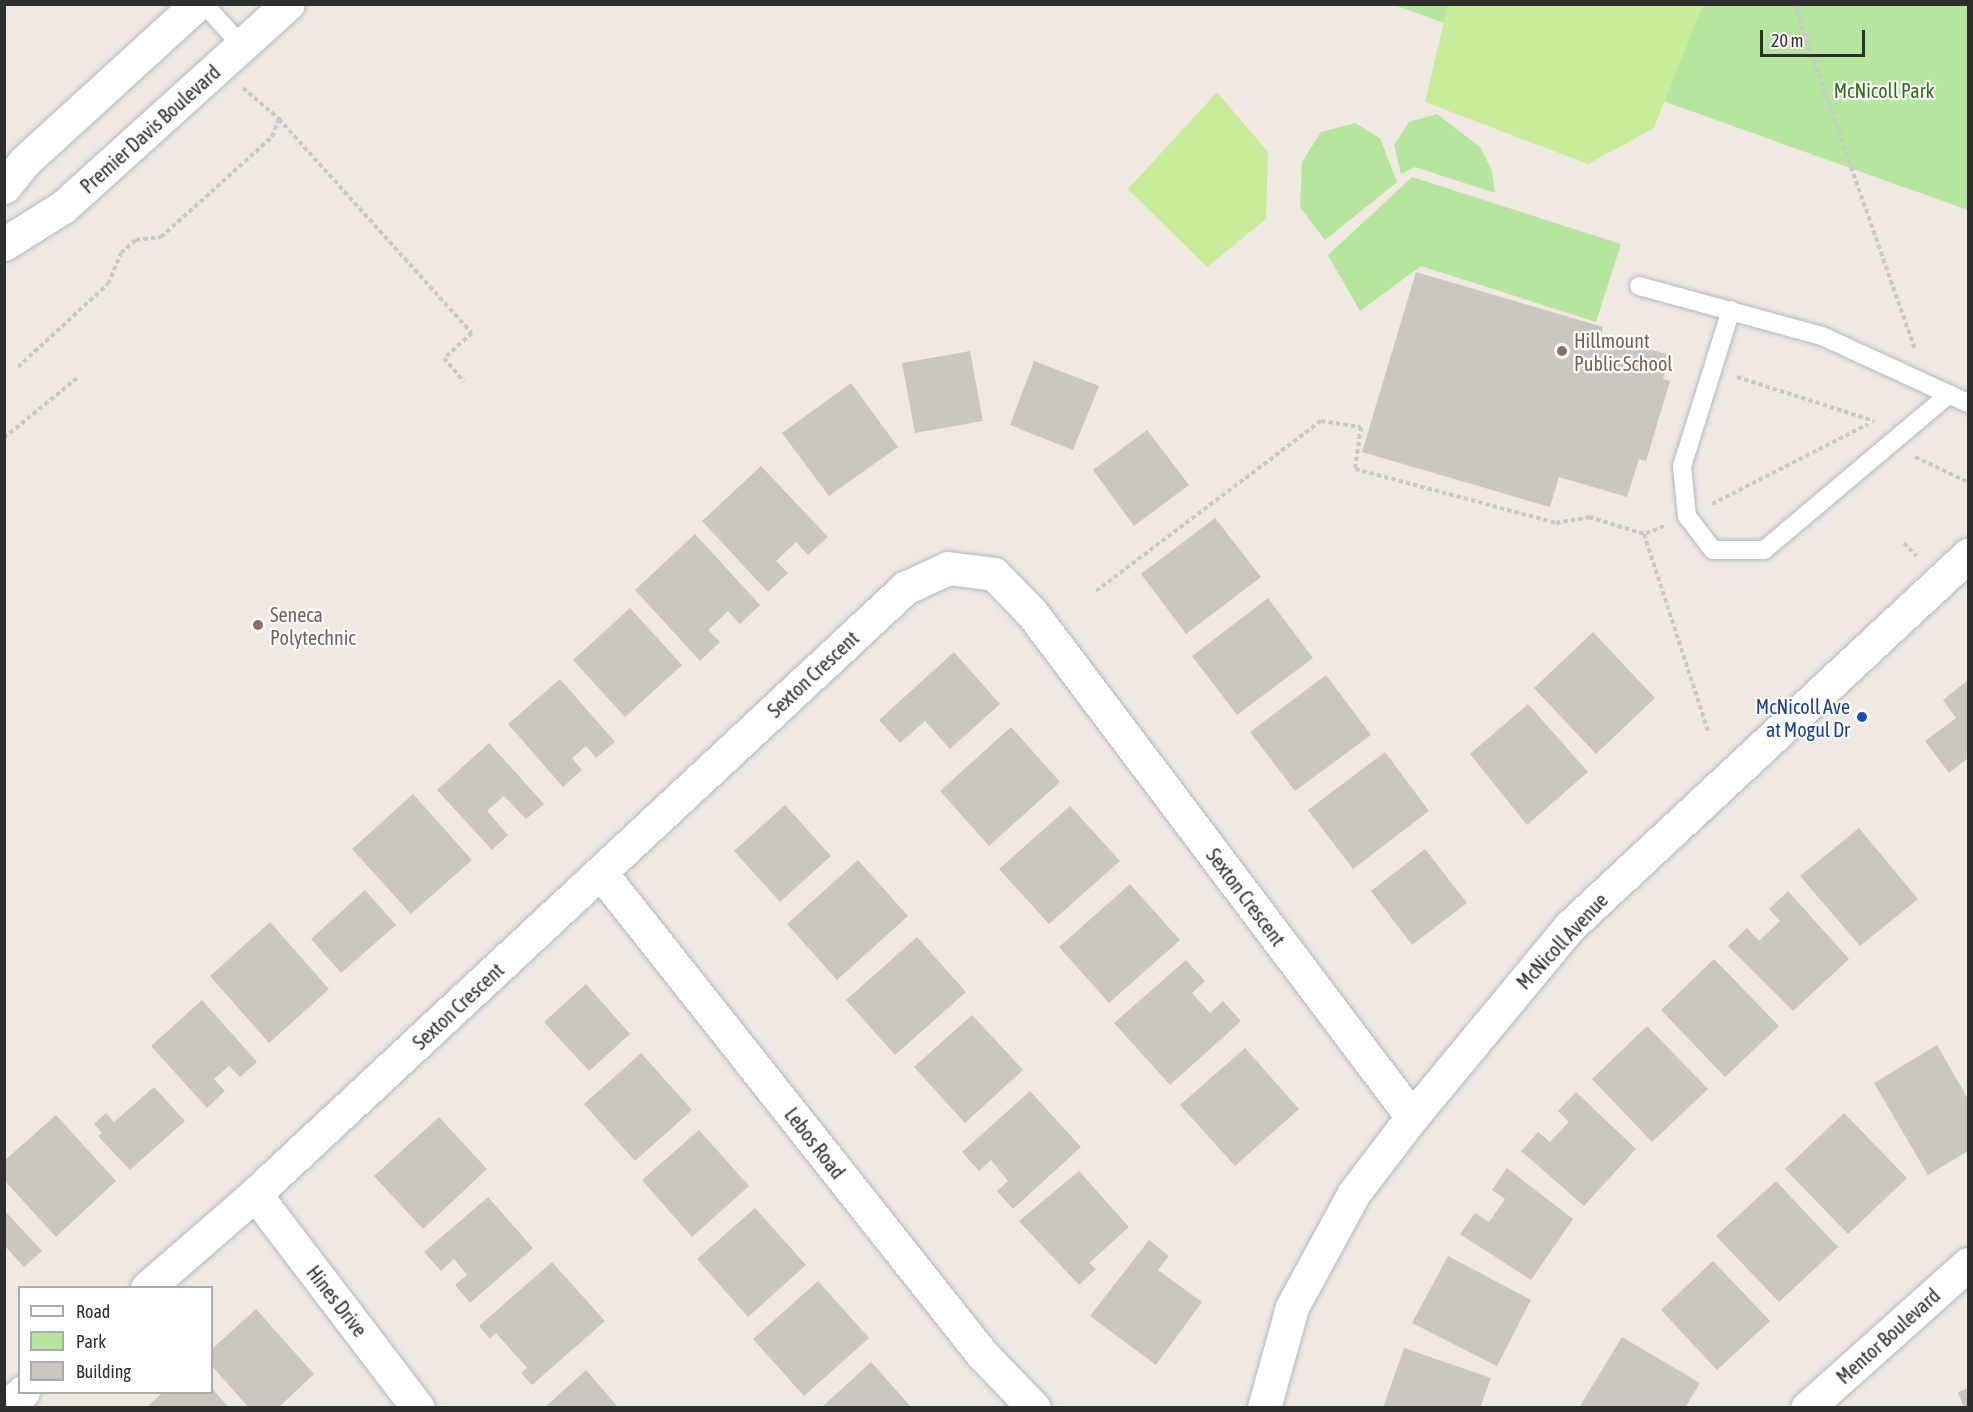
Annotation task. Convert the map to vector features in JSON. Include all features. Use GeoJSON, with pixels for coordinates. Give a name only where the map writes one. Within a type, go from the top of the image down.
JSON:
{"type":"FeatureCollection","features":[{"type":"Feature","properties":{"kind":"street"},"geometry":{"type":"LineString","coordinates":[[4,187],[25,161],[196,4]]}},
{"type":"Feature","properties":{"kind":"street","name":"Premier Davis Boulevard"},"geometry":{"type":"LineString","coordinates":[[4,243],[63,207],[288,4]]}},
{"type":"Feature","properties":{"kind":"street","name":"McNicoll Avenue"},"geometry":{"type":"LineString","coordinates":[[1264,1407],[1292,1307],[1354,1193],[1412,1117],[1569,927],[1968,555]]}},
{"type":"Feature","properties":{"kind":"street","name":"Sexton Crescent"},"geometry":{"type":"LineString","coordinates":[[148,1286],[255,1194],[905,588],[948,568],[994,574],[1032,613],[1412,1117]]}},
{"type":"Feature","properties":{"kind":"street","name":"Lebos Road"},"geometry":{"type":"LineString","coordinates":[[601,873],[982,1354],[1034,1407]]}},
{"type":"Feature","properties":{"kind":"street","name":"Hines Drive"},"geometry":{"type":"LineString","coordinates":[[255,1194],[418,1407]]}},
{"type":"Feature","properties":{"kind":"street","name":"Mentor Boulevard"},"geometry":{"type":"LineString","coordinates":[[1807,1407],[1968,1264]]}},
{"type":"Feature","properties":{"kind":"street"},"geometry":{"type":"LineString","coordinates":[[5,1407],[21,1394]]}},
{"type":"Feature","properties":{"kind":"lane"},"geometry":{"type":"LineString","coordinates":[[204,4],[242,46]]}},
{"type":"Feature","properties":{"kind":"lane"},"geometry":{"type":"LineString","coordinates":[[1639,286],[1822,336],[1968,403]]}},
{"type":"Feature","properties":{"kind":"lane"},"geometry":{"type":"LineString","coordinates":[[1731,310],[1682,466],[1687,516],[1713,550],[1764,550],[1949,394]]}},
{"type":"Feature","properties":{"kind":"path"},"geometry":{"type":"LineString","coordinates":[[1794,4],[1926,384]]}},
{"type":"Feature","properties":{"kind":"path"},"geometry":{"type":"LineString","coordinates":[[243,88],[279,119],[472,333],[444,358],[464,382]]}},
{"type":"Feature","properties":{"kind":"path"},"geometry":{"type":"LineString","coordinates":[[18,367],[108,284],[121,253],[136,240],[162,237],[272,137],[279,119]]}},
{"type":"Feature","properties":{"kind":"path"},"geometry":{"type":"LineString","coordinates":[[1712,369],[1874,421]]}},
{"type":"Feature","properties":{"kind":"path"},"geometry":{"type":"LineString","coordinates":[[4,438],[77,378]]}},
{"type":"Feature","properties":{"kind":"path"},"geometry":{"type":"LineString","coordinates":[[1096,591],[1321,421],[1361,427],[1355,469],[1556,523],[1589,517],[1644,534]]}},
{"type":"Feature","properties":{"kind":"green space"},"geometry":{"type":"Polygon","coordinates":[[[1448,4],[1703,5],[1654,128],[1588,164],[1425,102],[1448,4]]]}},
{"type":"Feature","properties":{"kind":"green space","name":"McNicoll Park"},"geometry":{"type":"Polygon","coordinates":[[[1394,5],[1968,5],[1968,210],[1394,5]]]}},
{"type":"Feature","properties":{"kind":"green space"},"geometry":{"type":"Polygon","coordinates":[[[1217,92],[1268,152],[1266,219],[1207,267],[1128,189],[1217,92]]]}},
{"type":"Feature","properties":{"kind":"green space"},"geometry":{"type":"Polygon","coordinates":[[[1437,114],[1480,147],[1492,171],[1495,193],[1415,167],[1401,174],[1394,145],[1409,122],[1437,114]]]}},
{"type":"Feature","properties":{"kind":"green space"},"geometry":{"type":"Polygon","coordinates":[[[1355,123],[1380,138],[1397,182],[1325,240],[1300,207],[1302,162],[1321,132],[1355,123]]]}},
{"type":"Feature","properties":{"kind":"green space"},"geometry":{"type":"Polygon","coordinates":[[[1412,177],[1621,244],[1596,322],[1421,266],[1360,311],[1328,255],[1412,177]]]}},
{"type":"Feature","properties":{"kind":"building"},"geometry":{"type":"Polygon","coordinates":[[[1416,272],[1603,327],[1601,335],[1670,355],[1663,379],[1670,381],[1646,461],[1639,459],[1627,497],[1559,477],[1550,507],[1362,452],[1416,272]]]}},
{"type":"Feature","properties":{"kind":"building"},"geometry":{"type":"Polygon","coordinates":[[[970,351],[983,421],[915,433],[902,363],[970,351]]]}},
{"type":"Feature","properties":{"kind":"building"},"geometry":{"type":"Polygon","coordinates":[[[1034,361],[1099,386],[1073,450],[1010,425],[1034,361]]]}},
{"type":"Feature","properties":{"kind":"building"},"geometry":{"type":"Polygon","coordinates":[[[851,383],[898,447],[829,496],[782,433],[851,383]]]}},
{"type":"Feature","properties":{"kind":"building"},"geometry":{"type":"Polygon","coordinates":[[[1147,430],[1189,485],[1134,526],[1093,470],[1147,430]]]}},
{"type":"Feature","properties":{"kind":"building"},"geometry":{"type":"Polygon","coordinates":[[[761,466],[828,537],[808,555],[796,542],[776,561],[788,573],[768,592],[702,521],[761,466]]]}},
{"type":"Feature","properties":{"kind":"building"},"geometry":{"type":"Polygon","coordinates":[[[1215,518],[1261,577],[1186,634],[1141,574],[1215,518]]]}},
{"type":"Feature","properties":{"kind":"building"},"geometry":{"type":"Polygon","coordinates":[[[695,534],[760,605],[740,624],[728,611],[708,630],[720,642],[700,661],[635,590],[695,534]]]}},
{"type":"Feature","properties":{"kind":"building"},"geometry":{"type":"Polygon","coordinates":[[[1268,598],[1313,658],[1237,715],[1192,656],[1268,598]]]}},
{"type":"Feature","properties":{"kind":"building"},"geometry":{"type":"Polygon","coordinates":[[[630,608],[682,665],[625,717],[573,660],[630,608]]]}},
{"type":"Feature","properties":{"kind":"building"},"geometry":{"type":"Polygon","coordinates":[[[1593,632],[1655,698],[1596,754],[1534,688],[1593,632]]]}},
{"type":"Feature","properties":{"kind":"building"},"geometry":{"type":"Polygon","coordinates":[[[954,652],[1000,704],[950,749],[925,721],[900,743],[879,720],[954,652]]]}},
{"type":"Feature","properties":{"kind":"building"},"geometry":{"type":"Polygon","coordinates":[[[1326,675],[1371,735],[1295,791],[1250,732],[1326,675]]]}},
{"type":"Feature","properties":{"kind":"building"},"geometry":{"type":"Polygon","coordinates":[[[560,679],[615,742],[596,758],[586,746],[572,758],[582,770],[563,787],[508,724],[560,679]]]}},
{"type":"Feature","properties":{"kind":"building"},"geometry":{"type":"Polygon","coordinates":[[[1968,680],[1968,758],[1949,773],[1925,741],[1956,718],[1943,700],[1968,680]]]}},
{"type":"Feature","properties":{"kind":"building"},"geometry":{"type":"Polygon","coordinates":[[[1528,704],[1588,772],[1527,825],[1470,754],[1528,704]]]}},
{"type":"Feature","properties":{"kind":"building"},"geometry":{"type":"Polygon","coordinates":[[[1011,727],[1060,782],[989,846],[940,791],[1011,727]]]}},
{"type":"Feature","properties":{"kind":"building"},"geometry":{"type":"Polygon","coordinates":[[[489,743],[544,804],[526,819],[504,796],[487,811],[508,835],[492,850],[437,790],[489,743]]]}},
{"type":"Feature","properties":{"kind":"building"},"geometry":{"type":"Polygon","coordinates":[[[1385,752],[1429,811],[1353,869],[1308,810],[1385,752]]]}},
{"type":"Feature","properties":{"kind":"building"},"geometry":{"type":"Polygon","coordinates":[[[413,794],[472,860],[411,914],[352,849],[413,794]]]}},
{"type":"Feature","properties":{"kind":"building"},"geometry":{"type":"Polygon","coordinates":[[[785,805],[831,856],[780,902],[734,851],[785,805]]]}},
{"type":"Feature","properties":{"kind":"building"},"geometry":{"type":"Polygon","coordinates":[[[1070,806],[1120,861],[1049,924],[999,869],[1070,806]]]}},
{"type":"Feature","properties":{"kind":"building"},"geometry":{"type":"Polygon","coordinates":[[[1859,828],[1918,899],[1860,946],[1800,876],[1859,828]]]}},
{"type":"Feature","properties":{"kind":"building"},"geometry":{"type":"Polygon","coordinates":[[[1425,849],[1467,903],[1412,945],[1371,891],[1425,849]]]}},
{"type":"Feature","properties":{"kind":"building"},"geometry":{"type":"Polygon","coordinates":[[[858,860],[908,916],[837,980],[787,924],[858,860]]]}},
{"type":"Feature","properties":{"kind":"building"},"geometry":{"type":"Polygon","coordinates":[[[1130,884],[1180,940],[1109,1003],[1059,947],[1130,884]]]}},
{"type":"Feature","properties":{"kind":"building"},"geometry":{"type":"Polygon","coordinates":[[[365,890],[396,925],[341,973],[311,939],[365,890]]]}},
{"type":"Feature","properties":{"kind":"building"},"geometry":{"type":"Polygon","coordinates":[[[1788,891],[1849,959],[1793,1011],[1728,946],[1747,928],[1759,941],[1780,921],[1769,909],[1788,891]]]}},
{"type":"Feature","properties":{"kind":"building"},"geometry":{"type":"Polygon","coordinates":[[[270,922],[329,989],[269,1043],[210,976],[270,922]]]}},
{"type":"Feature","properties":{"kind":"building"},"geometry":{"type":"Polygon","coordinates":[[[917,937],[966,992],[895,1055],[846,1000],[917,937]]]}},
{"type":"Feature","properties":{"kind":"building"},"geometry":{"type":"Polygon","coordinates":[[[1714,959],[1779,1026],[1725,1077],[1661,1010],[1714,959]]]}},
{"type":"Feature","properties":{"kind":"building"},"geometry":{"type":"Polygon","coordinates":[[[1186,960],[1205,981],[1192,993],[1210,1013],[1223,1001],[1241,1021],[1170,1085],[1114,1023],[1186,960]]]}},
{"type":"Feature","properties":{"kind":"building"},"geometry":{"type":"Polygon","coordinates":[[[586,984],[630,1034],[589,1071],[544,1022],[586,984]]]}},
{"type":"Feature","properties":{"kind":"building"},"geometry":{"type":"Polygon","coordinates":[[[202,1000],[257,1062],[240,1077],[229,1066],[214,1079],[225,1091],[207,1108],[151,1046],[202,1000]]]}},
{"type":"Feature","properties":{"kind":"building"},"geometry":{"type":"Polygon","coordinates":[[[972,1015],[1023,1070],[965,1123],[914,1067],[972,1015]]]}},
{"type":"Feature","properties":{"kind":"building"},"geometry":{"type":"Polygon","coordinates":[[[1647,1026],[1708,1089],[1652,1142],[1592,1079],[1647,1026]]]}},
{"type":"Feature","properties":{"kind":"building"},"geometry":{"type":"Polygon","coordinates":[[[1937,1045],[1968,1099],[1968,1151],[1928,1175],[1874,1083],[1937,1045]]]}},
{"type":"Feature","properties":{"kind":"building"},"geometry":{"type":"Polygon","coordinates":[[[1245,1048],[1299,1109],[1235,1166],[1180,1105],[1245,1048]]]}},
{"type":"Feature","properties":{"kind":"building"},"geometry":{"type":"Polygon","coordinates":[[[641,1053],[692,1110],[635,1161],[584,1104],[641,1053]]]}},
{"type":"Feature","properties":{"kind":"building"},"geometry":{"type":"Polygon","coordinates":[[[154,1087],[185,1121],[130,1170],[98,1136],[102,1133],[94,1124],[106,1113],[114,1122],[154,1087]]]}},
{"type":"Feature","properties":{"kind":"building"},"geometry":{"type":"Polygon","coordinates":[[[1030,1091],[1081,1147],[1013,1209],[997,1191],[1008,1181],[991,1160],[979,1171],[962,1152],[1030,1091]]]}},
{"type":"Feature","properties":{"kind":"building"},"geometry":{"type":"Polygon","coordinates":[[[1576,1092],[1636,1149],[1584,1206],[1521,1151],[1538,1132],[1550,1142],[1569,1122],[1558,1111],[1576,1092]]]}},
{"type":"Feature","properties":{"kind":"building"},"geometry":{"type":"Polygon","coordinates":[[[1844,1113],[1907,1178],[1848,1234],[1785,1169],[1844,1113]]]}},
{"type":"Feature","properties":{"kind":"building"},"geometry":{"type":"Polygon","coordinates":[[[56,1115],[116,1181],[56,1237],[4,1180],[4,1161],[56,1115]]]}},
{"type":"Feature","properties":{"kind":"building"},"geometry":{"type":"Polygon","coordinates":[[[439,1117],[487,1169],[423,1229],[374,1176],[439,1117]]]}},
{"type":"Feature","properties":{"kind":"building"},"geometry":{"type":"Polygon","coordinates":[[[699,1130],[749,1186],[692,1237],[642,1180],[699,1130]]]}},
{"type":"Feature","properties":{"kind":"building"},"geometry":{"type":"Polygon","coordinates":[[[1507,1168],[1573,1219],[1531,1280],[1460,1234],[1475,1213],[1489,1222],[1505,1199],[1492,1190],[1507,1168]]]}},
{"type":"Feature","properties":{"kind":"building"},"geometry":{"type":"Polygon","coordinates":[[[1079,1171],[1129,1227],[1089,1263],[1096,1269],[1079,1285],[1019,1221],[1079,1171]]]}},
{"type":"Feature","properties":{"kind":"building"},"geometry":{"type":"Polygon","coordinates":[[[1776,1181],[1838,1247],[1779,1302],[1716,1236],[1776,1181]]]}},
{"type":"Feature","properties":{"kind":"building"},"geometry":{"type":"Polygon","coordinates":[[[488,1197],[533,1248],[470,1303],[455,1285],[467,1275],[454,1259],[441,1271],[424,1252],[488,1197]]]}},
{"type":"Feature","properties":{"kind":"building"},"geometry":{"type":"Polygon","coordinates":[[[755,1208],[806,1265],[748,1317],[697,1259],[755,1208]]]}},
{"type":"Feature","properties":{"kind":"building"},"geometry":{"type":"Polygon","coordinates":[[[4,1210],[42,1251],[24,1267],[4,1245],[4,1210]]]}},
{"type":"Feature","properties":{"kind":"building"},"geometry":{"type":"Polygon","coordinates":[[[1149,1240],[1169,1256],[1158,1270],[1202,1302],[1156,1365],[1090,1316],[1149,1240]]]}},
{"type":"Feature","properties":{"kind":"building"},"geometry":{"type":"Polygon","coordinates":[[[1448,1256],[1531,1300],[1497,1366],[1412,1323],[1448,1256]]]}},
{"type":"Feature","properties":{"kind":"building"},"geometry":{"type":"Polygon","coordinates":[[[1713,1261],[1770,1321],[1717,1370],[1661,1310],[1713,1261]]]}},
{"type":"Feature","properties":{"kind":"building"},"geometry":{"type":"Polygon","coordinates":[[[552,1262],[605,1321],[532,1385],[521,1373],[527,1368],[496,1333],[490,1339],[479,1326],[552,1262]]]}},
{"type":"Feature","properties":{"kind":"building"},"geometry":{"type":"Polygon","coordinates":[[[818,1281],[869,1338],[804,1396],[753,1339],[818,1281]]]}},
{"type":"Feature","properties":{"kind":"building"},"geometry":{"type":"Polygon","coordinates":[[[256,1309],[314,1374],[278,1408],[249,1408],[213,1367],[213,1348],[256,1309]]]}},
{"type":"Feature","properties":{"kind":"building"},"geometry":{"type":"Polygon","coordinates":[[[1622,1337],[1700,1383],[1685,1408],[1580,1406],[1622,1337]]]}},
{"type":"Feature","properties":{"kind":"building"},"geometry":{"type":"Polygon","coordinates":[[[1404,1348],[1491,1378],[1480,1408],[1383,1408],[1404,1348]]]}},
{"type":"Feature","properties":{"kind":"building"},"geometry":{"type":"Polygon","coordinates":[[[871,1362],[912,1408],[821,1408],[871,1362]]]}},
{"type":"Feature","properties":{"kind":"building"},"geometry":{"type":"Polygon","coordinates":[[[586,1370],[619,1408],[544,1408],[586,1370]]]}},
{"type":"Feature","properties":{"kind":"building"},"geometry":{"type":"Polygon","coordinates":[[[1968,1388],[1968,1408],[1964,1408],[1958,1392],[1968,1388]]]}},
{"type":"Feature","properties":{"kind":"building"},"geometry":{"type":"Polygon","coordinates":[[[213,1389],[229,1408],[146,1408],[161,1394],[213,1394],[213,1389]]]}},
{"type":"Feature","properties":{"kind":"place","name":"Hillmount Public School"},"geometry":{"type":"Point","coordinates":[1562,351]}},
{"type":"Feature","properties":{"kind":"place","name":"Seneca Polytechnic"},"geometry":{"type":"Point","coordinates":[258,625]}},
{"type":"Feature","properties":{"kind":"place","name":"McNicoll Ave at Mogul Dr"},"geometry":{"type":"Point","coordinates":[1862,717]}}]}
